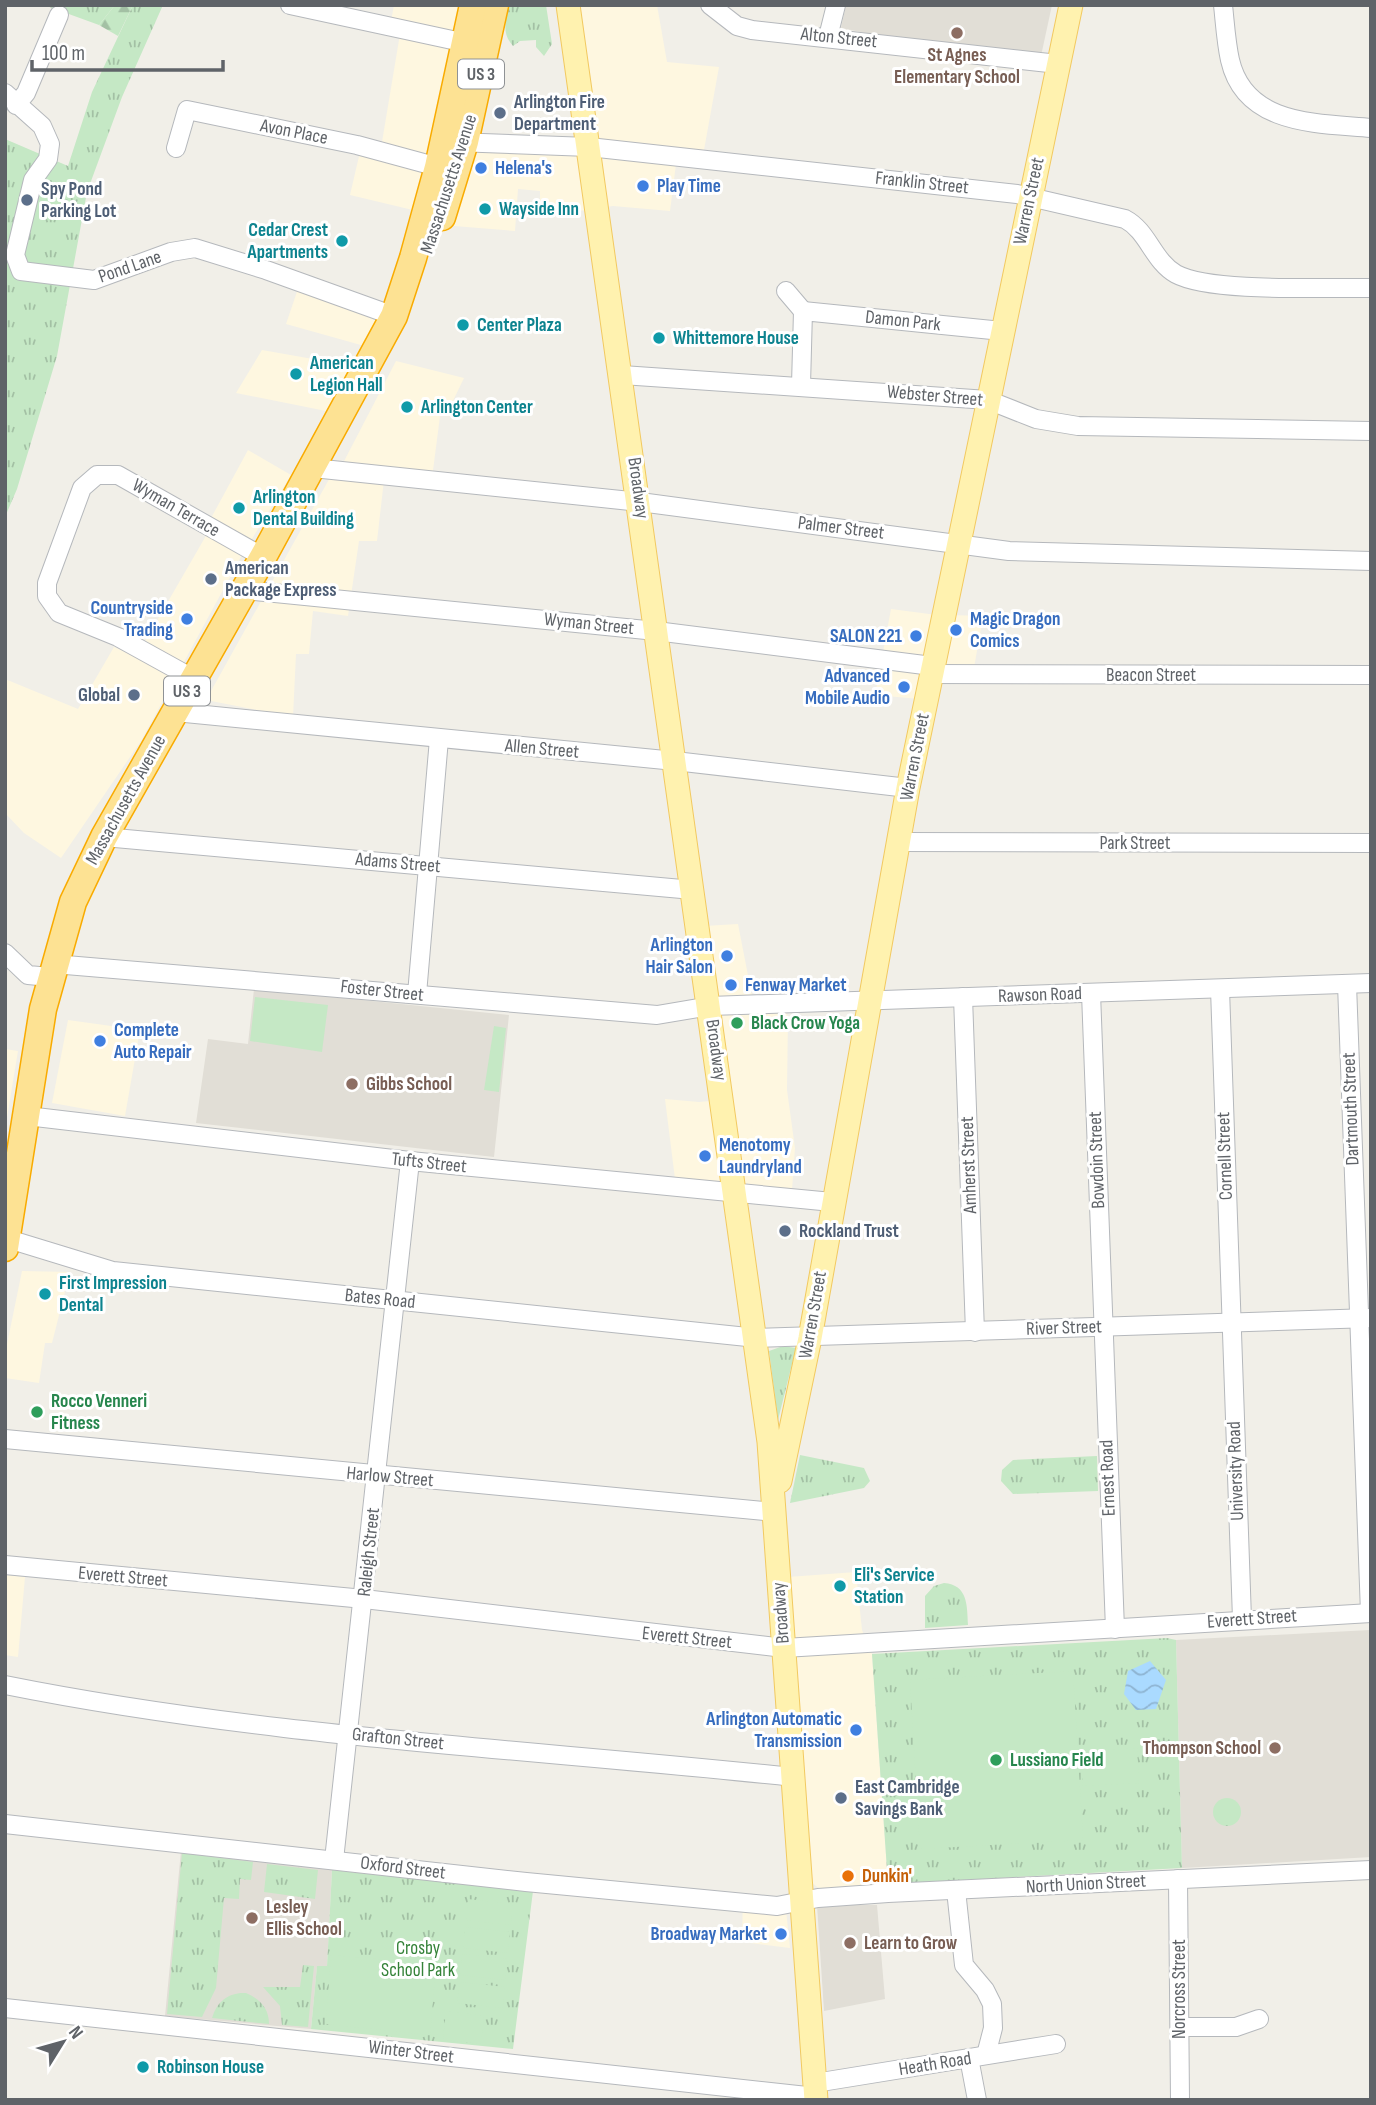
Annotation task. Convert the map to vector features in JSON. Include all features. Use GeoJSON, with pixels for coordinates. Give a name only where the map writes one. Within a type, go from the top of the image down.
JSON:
{"type":"FeatureCollection","features":[{"type":"Feature","properties":{"kind":"highway","name":"Massachusetts Avenue"},"geometry":{"type":"LineString","coordinates":[[6,1242],[52,970],[73,902],[104,836],[263,558],[425,261],[449,150],[473,5]]}},
{"type":"Feature","properties":{"kind":"highway","name":"Massachusetts Avenue"},"geometry":{"type":"LineString","coordinates":[[394,316],[495,5]]}},
{"type":"Feature","properties":{"kind":"main road","name":"Broadway"},"geometry":{"type":"LineString","coordinates":[[568,5],[757,1338],[774,1512],[815,2093]]}},
{"type":"Feature","properties":{"kind":"main road","name":"Warren Street"},"geometry":{"type":"LineString","coordinates":[[774,1512],[810,1338],[832,1202],[908,788],[957,542],[1071,5]]}},
{"type":"Feature","properties":{"kind":"street"},"geometry":{"type":"LineString","coordinates":[[290,5],[466,43]]}},
{"type":"Feature","properties":{"kind":"street","name":"Alton Street"},"geometry":{"type":"LineString","coordinates":[[710,5],[737,26],[1058,64]]}},
{"type":"Feature","properties":{"kind":"street"},"geometry":{"type":"LineString","coordinates":[[828,37],[836,5]]}},
{"type":"Feature","properties":{"kind":"street"},"geometry":{"type":"LineString","coordinates":[[1223,5],[1233,68],[1254,101],[1291,120],[1371,128]]}},
{"type":"Feature","properties":{"kind":"street"},"geometry":{"type":"LineString","coordinates":[[11,99],[26,93],[59,15]]}},
{"type":"Feature","properties":{"kind":"street","name":"Pond Lane"},"geometry":{"type":"LineString","coordinates":[[11,99],[42,126],[50,144],[47,163],[33,180],[18,242],[15,261],[22,271],[94,280],[176,251],[195,248],[266,270],[394,316]]}},
{"type":"Feature","properties":{"kind":"street","name":"Avon Place"},"geometry":{"type":"LineString","coordinates":[[176,148],[187,110],[357,145],[449,150]]}},
{"type":"Feature","properties":{"kind":"street","name":"Franklin Street"},"geometry":{"type":"LineString","coordinates":[[449,150],[589,147],[1030,195],[1125,219],[1137,228],[1168,268],[1195,282],[1371,288]]}},
{"type":"Feature","properties":{"kind":"street"},"geometry":{"type":"LineString","coordinates":[[786,290],[803,311],[801,385]]}},
{"type":"Feature","properties":{"kind":"street","name":"Damon Park"},"geometry":{"type":"LineString","coordinates":[[803,311],[1002,331]]}},
{"type":"Feature","properties":{"kind":"street","name":"Webster Street"},"geometry":{"type":"LineString","coordinates":[[622,375],[801,385],[988,400],[1035,419],[1078,426],[1371,431]]}},
{"type":"Feature","properties":{"kind":"street","name":"Palmer Street"},"geometry":{"type":"LineString","coordinates":[[313,468],[640,502],[1032,553],[1371,561]]}},
{"type":"Feature","properties":{"kind":"street","name":"Wyman Terrace"},"geometry":{"type":"LineString","coordinates":[[194,679],[141,648],[59,613],[51,606],[47,583],[82,488],[97,475],[118,475],[263,558]]}},
{"type":"Feature","properties":{"kind":"street","name":"Wyman Street"},"geometry":{"type":"LineString","coordinates":[[244,590],[656,631],[932,670]]}},
{"type":"Feature","properties":{"kind":"street","name":"Beacon Street"},"geometry":{"type":"LineString","coordinates":[[932,670],[1371,675]]}},
{"type":"Feature","properties":{"kind":"street","name":"Allen Street"},"geometry":{"type":"LineString","coordinates":[[175,712],[675,761],[908,788]]}},
{"type":"Feature","properties":{"kind":"street"},"geometry":{"type":"LineString","coordinates":[[417,995],[439,739]]}},
{"type":"Feature","properties":{"kind":"street","name":"Adams Street"},"geometry":{"type":"LineString","coordinates":[[104,836],[693,890]]}},
{"type":"Feature","properties":{"kind":"street","name":"Park Street"},"geometry":{"type":"LineString","coordinates":[[899,842],[1371,843]]}},
{"type":"Feature","properties":{"kind":"street","name":"Foster Street"},"geometry":{"type":"LineString","coordinates":[[5,953],[29,975],[52,970],[417,995],[657,1015],[710,1006]]}},
{"type":"Feature","properties":{"kind":"street","name":"Dartmouth Street"},"geometry":{"type":"LineString","coordinates":[[1346,984],[1365,1318],[1370,1613]]}},
{"type":"Feature","properties":{"kind":"street","name":"Rawson Road"},"geometry":{"type":"LineString","coordinates":[[710,1006],[1371,984]]}},
{"type":"Feature","properties":{"kind":"street","name":"Cornell Street"},"geometry":{"type":"LineString","coordinates":[[1220,989],[1231,1323]]}},
{"type":"Feature","properties":{"kind":"street","name":"Bowdoin Street"},"geometry":{"type":"LineString","coordinates":[[1091,993],[1103,1327]]}},
{"type":"Feature","properties":{"kind":"street","name":"Amherst Street"},"geometry":{"type":"LineString","coordinates":[[963,997],[975,1332]]}},
{"type":"Feature","properties":{"kind":"street","name":"Tufts Street"},"geometry":{"type":"LineString","coordinates":[[27,1116],[410,1161],[736,1195],[787,1196],[832,1202]]}},
{"type":"Feature","properties":{"kind":"street","name":"Raleigh Street"},"geometry":{"type":"LineString","coordinates":[[334,1860],[410,1161]]}},
{"type":"Feature","properties":{"kind":"street","name":"Bates Road"},"geometry":{"type":"LineString","coordinates":[[6,1242],[113,1271],[757,1338]]}},
{"type":"Feature","properties":{"kind":"street","name":"River Street"},"geometry":{"type":"LineString","coordinates":[[757,1338],[1365,1318]]}},
{"type":"Feature","properties":{"kind":"street","name":"University Road"},"geometry":{"type":"LineString","coordinates":[[1231,1323],[1242,1619]]}},
{"type":"Feature","properties":{"kind":"street","name":"Ernest Road"},"geometry":{"type":"LineString","coordinates":[[1103,1327],[1115,1629]]}},
{"type":"Feature","properties":{"kind":"street","name":"Harlow Street"},"geometry":{"type":"LineString","coordinates":[[5,1439],[774,1512]]}},
{"type":"Feature","properties":{"kind":"street","name":"Everett Street"},"geometry":{"type":"LineString","coordinates":[[5,1565],[364,1600],[784,1648],[1370,1613]]}},
{"type":"Feature","properties":{"kind":"street","name":"Grafton Street"},"geometry":{"type":"LineString","coordinates":[[5,1685],[85,1701],[348,1733],[793,1777]]}},
{"type":"Feature","properties":{"kind":"street","name":"Oxford Street"},"geometry":{"type":"LineString","coordinates":[[5,1824],[763,1904],[802,1903]]}},
{"type":"Feature","properties":{"kind":"street","name":"North Union Street"},"geometry":{"type":"LineString","coordinates":[[802,1903],[818,1898],[1371,1870]]}},
{"type":"Feature","properties":{"kind":"street","name":"Norcross Street"},"geometry":{"type":"LineString","coordinates":[[1178,1879],[1180,2100]]}},
{"type":"Feature","properties":{"kind":"street"},"geometry":{"type":"LineString","coordinates":[[956,1890],[964,1965],[985,1990],[992,2004],[993,2028],[978,2057],[977,2100]]}},
{"type":"Feature","properties":{"kind":"street","name":"Winter Street"},"geometry":{"type":"LineString","coordinates":[[5,2008],[815,2093]]}},
{"type":"Feature","properties":{"kind":"street"},"geometry":{"type":"LineString","coordinates":[[1180,2027],[1236,2027],[1259,2019]]}},
{"type":"Feature","properties":{"kind":"street","name":"Heath Road"},"geometry":{"type":"LineString","coordinates":[[815,2093],[978,2057],[1055,2044]]}},
{"type":"Feature","properties":{"kind":"shaded area"},"geometry":{"type":"Polygon","coordinates":[[[394,5],[463,5],[468,150],[604,155],[676,164],[670,211],[613,206],[540,217],[540,191],[518,189],[515,231],[454,226],[417,211],[350,195],[363,139],[382,142],[400,34],[389,32],[394,5]]]}},
{"type":"Feature","properties":{"kind":"shaded area"},"geometry":{"type":"Polygon","coordinates":[[[580,5],[657,5],[667,62],[719,67],[704,150],[599,140],[580,5]]]}},
{"type":"Feature","properties":{"kind":"shaded area","name":"St Agnes Elementary School"},"geometry":{"type":"Polygon","coordinates":[[[846,5],[1052,5],[1041,56],[896,39],[841,28],[846,5]]]}},
{"type":"Feature","properties":{"kind":"shaded area"},"geometry":{"type":"Polygon","coordinates":[[[302,277],[388,305],[368,347],[286,324],[302,277]]]}},
{"type":"Feature","properties":{"kind":"shaded area"},"geometry":{"type":"Polygon","coordinates":[[[262,350],[358,367],[331,412],[236,393],[262,350]]]}},
{"type":"Feature","properties":{"kind":"shaded area"},"geometry":{"type":"Polygon","coordinates":[[[396,361],[464,378],[451,405],[442,401],[432,478],[341,467],[396,361]]]}},
{"type":"Feature","properties":{"kind":"shaded area"},"geometry":{"type":"Polygon","coordinates":[[[248,450],[291,475],[242,555],[141,741],[61,858],[24,833],[5,813],[5,679],[78,709],[114,647],[136,657],[207,534],[210,520],[248,450]]]}},
{"type":"Feature","properties":{"kind":"shaded area"},"geometry":{"type":"Polygon","coordinates":[[[332,474],[384,480],[377,541],[359,541],[348,616],[313,611],[309,654],[296,654],[293,717],[206,700],[332,474]]]}},
{"type":"Feature","properties":{"kind":"shaded area"},"geometry":{"type":"Polygon","coordinates":[[[891,609],[937,615],[919,699],[875,695],[891,609]]]}},
{"type":"Feature","properties":{"kind":"shaded area"},"geometry":{"type":"Polygon","coordinates":[[[951,615],[983,616],[974,668],[940,668],[951,615]]]}},
{"type":"Feature","properties":{"kind":"shaded area"},"geometry":{"type":"Polygon","coordinates":[[[738,924],[752,996],[781,997],[788,1017],[787,1090],[795,1148],[792,1190],[675,1179],[665,1099],[699,1102],[730,1099],[704,926],[738,924]]]}},
{"type":"Feature","properties":{"kind":"shaded area","name":"Gibbs School"},"geometry":{"type":"Polygon","coordinates":[[[254,989],[509,1015],[494,1157],[196,1123],[208,1039],[248,1044],[254,989]]]}},
{"type":"Feature","properties":{"kind":"shaded area"},"geometry":{"type":"Polygon","coordinates":[[[68,1020],[140,1030],[125,1116],[52,1103],[68,1020]]]}},
{"type":"Feature","properties":{"kind":"shaded area"},"geometry":{"type":"Polygon","coordinates":[[[5,1049],[18,1051],[5,1130],[5,1049]]]}},
{"type":"Feature","properties":{"kind":"shaded area"},"geometry":{"type":"Polygon","coordinates":[[[22,1271],[70,1272],[52,1343],[45,1343],[39,1383],[5,1378],[5,1354],[22,1271]]]}},
{"type":"Feature","properties":{"kind":"shaded area"},"geometry":{"type":"Polygon","coordinates":[[[856,1572],[862,1630],[872,1654],[888,1884],[820,1889],[812,1883],[788,1577],[856,1572]]]}},
{"type":"Feature","properties":{"kind":"shaded area"},"geometry":{"type":"Polygon","coordinates":[[[5,1575],[25,1577],[18,1657],[5,1655],[5,1575]]]}},
{"type":"Feature","properties":{"kind":"shaded area","name":"Thompson School"},"geometry":{"type":"Polygon","coordinates":[[[1370,1630],[1371,1857],[1182,1868],[1176,1640],[1370,1630]]]}},
{"type":"Feature","properties":{"kind":"shaded area","name":"Lesley Ellis School"},"geometry":{"type":"Polygon","coordinates":[[[181,1851],[332,1870],[327,1967],[317,1967],[311,2029],[165,2016],[181,1851]]]}},
{"type":"Feature","properties":{"kind":"shaded area"},"geometry":{"type":"Polygon","coordinates":[[[743,1894],[785,1900],[790,1948],[742,1942],[743,1894]]]}},
{"type":"Feature","properties":{"kind":"shaded area","name":"Learn to Grow"},"geometry":{"type":"Polygon","coordinates":[[[817,1905],[877,1905],[885,1999],[824,2011],[817,1905]]]}},
{"type":"Feature","properties":{"kind":"green space"},"geometry":{"type":"Polygon","coordinates":[[[44,5],[115,5],[99,25],[44,5]]]}},
{"type":"Feature","properties":{"kind":"green space"},"geometry":{"type":"Polygon","coordinates":[[[115,5],[133,5],[118,36],[99,25],[115,5]]]}},
{"type":"Feature","properties":{"kind":"green space"},"geometry":{"type":"Polygon","coordinates":[[[133,5],[163,5],[122,97],[87,192],[57,356],[17,489],[5,517],[5,139],[68,166],[92,92],[133,5]]]}},
{"type":"Feature","properties":{"kind":"green space"},"geometry":{"type":"Polygon","coordinates":[[[509,5],[546,5],[552,44],[544,56],[536,47],[536,40],[520,41],[513,46],[509,41],[505,26],[509,5]]]}},
{"type":"Feature","properties":{"kind":"green space"},"geometry":{"type":"Polygon","coordinates":[[[255,997],[328,1005],[322,1052],[250,1041],[255,997]]]}},
{"type":"Feature","properties":{"kind":"green space"},"geometry":{"type":"Polygon","coordinates":[[[494,1026],[506,1028],[499,1092],[484,1090],[494,1026]]]}},
{"type":"Feature","properties":{"kind":"green space"},"geometry":{"type":"Polygon","coordinates":[[[783,1346],[796,1348],[778,1420],[769,1351],[783,1346]]]}},
{"type":"Feature","properties":{"kind":"green space"},"geometry":{"type":"Polygon","coordinates":[[[800,1455],[864,1468],[870,1481],[864,1488],[790,1503],[800,1455]]]}},
{"type":"Feature","properties":{"kind":"green space"},"geometry":{"type":"Polygon","coordinates":[[[1097,1456],[1098,1491],[1013,1494],[1001,1481],[1002,1470],[1013,1460],[1097,1456]]]}},
{"type":"Feature","properties":{"kind":"green space"},"geometry":{"type":"Polygon","coordinates":[[[944,1583],[958,1588],[965,1597],[968,1625],[925,1628],[925,1596],[934,1586],[944,1583]]]}},
{"type":"Feature","properties":{"kind":"green space"},"geometry":{"type":"Polygon","coordinates":[[[1167,1638],[1176,1640],[1182,1868],[888,1884],[872,1654],[1167,1638]]]}},
{"type":"Feature","properties":{"kind":"green space","name":"Lussiano Field"},"geometry":{"type":"Polygon","coordinates":[[[1073,1671],[1083,1840],[920,1849],[910,1680],[1073,1671]]]}},
{"type":"Feature","properties":{"kind":"green space"},"geometry":{"type":"Polygon","coordinates":[[[1137,1748],[1139,1783],[1083,1786],[1081,1751],[1137,1748]]]}},
{"type":"Feature","properties":{"kind":"green space"},"geometry":{"type":"Polygon","coordinates":[[[1227,1798],[1237,1802],[1241,1812],[1237,1822],[1227,1826],[1217,1822],[1213,1812],[1217,1802],[1227,1798]]]}},
{"type":"Feature","properties":{"kind":"green space"},"geometry":{"type":"Polygon","coordinates":[[[182,1853],[253,1862],[251,1880],[240,1879],[239,1899],[224,1898],[216,1988],[202,2017],[167,2014],[182,1853]]]}},
{"type":"Feature","properties":{"kind":"green space"},"geometry":{"type":"Polygon","coordinates":[[[267,1864],[318,1870],[315,1899],[264,1892],[267,1864]]]}},
{"type":"Feature","properties":{"kind":"green space","name":"Crosby School Park"},"geometry":{"type":"Polygon","coordinates":[[[332,1870],[533,1891],[513,2049],[311,2029],[317,1966],[327,1966],[332,1870]]]}},
{"type":"Feature","properties":{"kind":"green space"},"geometry":{"type":"Polygon","coordinates":[[[468,1899],[513,1904],[511,1925],[466,1920],[468,1899]]]}},
{"type":"Feature","properties":{"kind":"green space"},"geometry":{"type":"Polygon","coordinates":[[[465,1927],[510,1932],[508,1953],[463,1948],[465,1927]]]}},
{"type":"Feature","properties":{"kind":"green space"},"geometry":{"type":"Polygon","coordinates":[[[462,1954],[508,1959],[505,1980],[460,1975],[462,1954]]]}},
{"type":"Feature","properties":{"kind":"green space"},"geometry":{"type":"Polygon","coordinates":[[[331,1955],[436,1964],[430,2035],[326,2024],[331,1955]]]}},
{"type":"Feature","properties":{"kind":"green space"},"geometry":{"type":"Polygon","coordinates":[[[303,1965],[314,1966],[308,2027],[282,2025],[280,2006],[263,1987],[300,1987],[303,1965]]]}},
{"type":"Feature","properties":{"kind":"green space"},"geometry":{"type":"Polygon","coordinates":[[[460,1982],[505,1987],[503,2008],[457,2003],[460,1982]]]}},
{"type":"Feature","properties":{"kind":"green space"},"geometry":{"type":"Polygon","coordinates":[[[246,1993],[263,2005],[269,2024],[212,2018],[224,1999],[234,1994],[246,1993]]]}},
{"type":"Feature","properties":{"kind":"green space"},"geometry":{"type":"Polygon","coordinates":[[[446,2011],[484,2016],[481,2044],[443,2040],[446,2011]]]}},
{"type":"Feature","properties":{"kind":"water"},"geometry":{"type":"Polygon","coordinates":[[[1150,1661],[1166,1680],[1156,1709],[1136,1710],[1124,1694],[1128,1671],[1150,1661]]]}},
{"type":"Feature","properties":{"kind":"place","name":"St Agnes Elementary School"},"geometry":{"type":"Point","coordinates":[957,33]}},
{"type":"Feature","properties":{"kind":"place","name":"Arlington Fire Department"},"geometry":{"type":"Point","coordinates":[500,113]}},
{"type":"Feature","properties":{"kind":"place","name":"Helena's"},"geometry":{"type":"Point","coordinates":[481,168]}},
{"type":"Feature","properties":{"kind":"place","name":"Play Time"},"geometry":{"type":"Point","coordinates":[643,186]}},
{"type":"Feature","properties":{"kind":"place","name":"Spy Pond Parking Lot"},"geometry":{"type":"Point","coordinates":[27,200]}},
{"type":"Feature","properties":{"kind":"place","name":"Wayside Inn"},"geometry":{"type":"Point","coordinates":[485,209]}},
{"type":"Feature","properties":{"kind":"place","name":"Cedar Crest Apartments"},"geometry":{"type":"Point","coordinates":[342,241]}},
{"type":"Feature","properties":{"kind":"place","name":"Center Plaza"},"geometry":{"type":"Point","coordinates":[463,325]}},
{"type":"Feature","properties":{"kind":"place","name":"Whittemore House"},"geometry":{"type":"Point","coordinates":[659,338]}},
{"type":"Feature","properties":{"kind":"place","name":"American Legion Hall"},"geometry":{"type":"Point","coordinates":[296,374]}},
{"type":"Feature","properties":{"kind":"place","name":"Arlington Center"},"geometry":{"type":"Point","coordinates":[407,407]}},
{"type":"Feature","properties":{"kind":"place","name":"Arlington Dental Building"},"geometry":{"type":"Point","coordinates":[239,508]}},
{"type":"Feature","properties":{"kind":"place","name":"American Package Express"},"geometry":{"type":"Point","coordinates":[211,579]}},
{"type":"Feature","properties":{"kind":"place","name":"Countryside Trading"},"geometry":{"type":"Point","coordinates":[187,619]}},
{"type":"Feature","properties":{"kind":"place","name":"Magic Dragon Comics"},"geometry":{"type":"Point","coordinates":[956,630]}},
{"type":"Feature","properties":{"kind":"place","name":"SALON 221"},"geometry":{"type":"Point","coordinates":[916,636]}},
{"type":"Feature","properties":{"kind":"place","name":"Advanced Mobile Audio"},"geometry":{"type":"Point","coordinates":[904,687]}},
{"type":"Feature","properties":{"kind":"place","name":"Global"},"geometry":{"type":"Point","coordinates":[134,695]}},
{"type":"Feature","properties":{"kind":"place","name":"Arlington Hair Salon"},"geometry":{"type":"Point","coordinates":[727,956]}},
{"type":"Feature","properties":{"kind":"place","name":"Fenway Market"},"geometry":{"type":"Point","coordinates":[731,985]}},
{"type":"Feature","properties":{"kind":"place","name":"Black Crow Yoga"},"geometry":{"type":"Point","coordinates":[737,1023]}},
{"type":"Feature","properties":{"kind":"place","name":"Complete Auto Repair"},"geometry":{"type":"Point","coordinates":[100,1041]}},
{"type":"Feature","properties":{"kind":"place","name":"Gibbs School"},"geometry":{"type":"Point","coordinates":[352,1084]}},
{"type":"Feature","properties":{"kind":"place","name":"Menotomy Laundryland"},"geometry":{"type":"Point","coordinates":[705,1156]}},
{"type":"Feature","properties":{"kind":"place","name":"Rockland Trust"},"geometry":{"type":"Point","coordinates":[785,1231]}},
{"type":"Feature","properties":{"kind":"place","name":"First Impression Dental"},"geometry":{"type":"Point","coordinates":[45,1294]}},
{"type":"Feature","properties":{"kind":"place","name":"Rocco Venneri Fitness"},"geometry":{"type":"Point","coordinates":[37,1412]}},
{"type":"Feature","properties":{"kind":"place","name":"Eli's Service Station"},"geometry":{"type":"Point","coordinates":[840,1586]}},
{"type":"Feature","properties":{"kind":"place","name":"Arlington Automatic Transmission"},"geometry":{"type":"Point","coordinates":[856,1730]}},
{"type":"Feature","properties":{"kind":"place","name":"Thompson School"},"geometry":{"type":"Point","coordinates":[1275,1748]}},
{"type":"Feature","properties":{"kind":"place","name":"Lussiano Field"},"geometry":{"type":"Point","coordinates":[996,1760]}},
{"type":"Feature","properties":{"kind":"place","name":"East Cambridge Savings Bank"},"geometry":{"type":"Point","coordinates":[841,1798]}},
{"type":"Feature","properties":{"kind":"place","name":"Dunkin'"},"geometry":{"type":"Point","coordinates":[848,1876]}},
{"type":"Feature","properties":{"kind":"place","name":"Lesley Ellis School"},"geometry":{"type":"Point","coordinates":[252,1918]}},
{"type":"Feature","properties":{"kind":"place","name":"Broadway Market"},"geometry":{"type":"Point","coordinates":[781,1934]}},
{"type":"Feature","properties":{"kind":"place","name":"Learn to Grow"},"geometry":{"type":"Point","coordinates":[850,1943]}},
{"type":"Feature","properties":{"kind":"place","name":"Robinson House"},"geometry":{"type":"Point","coordinates":[143,2067]}}]}
